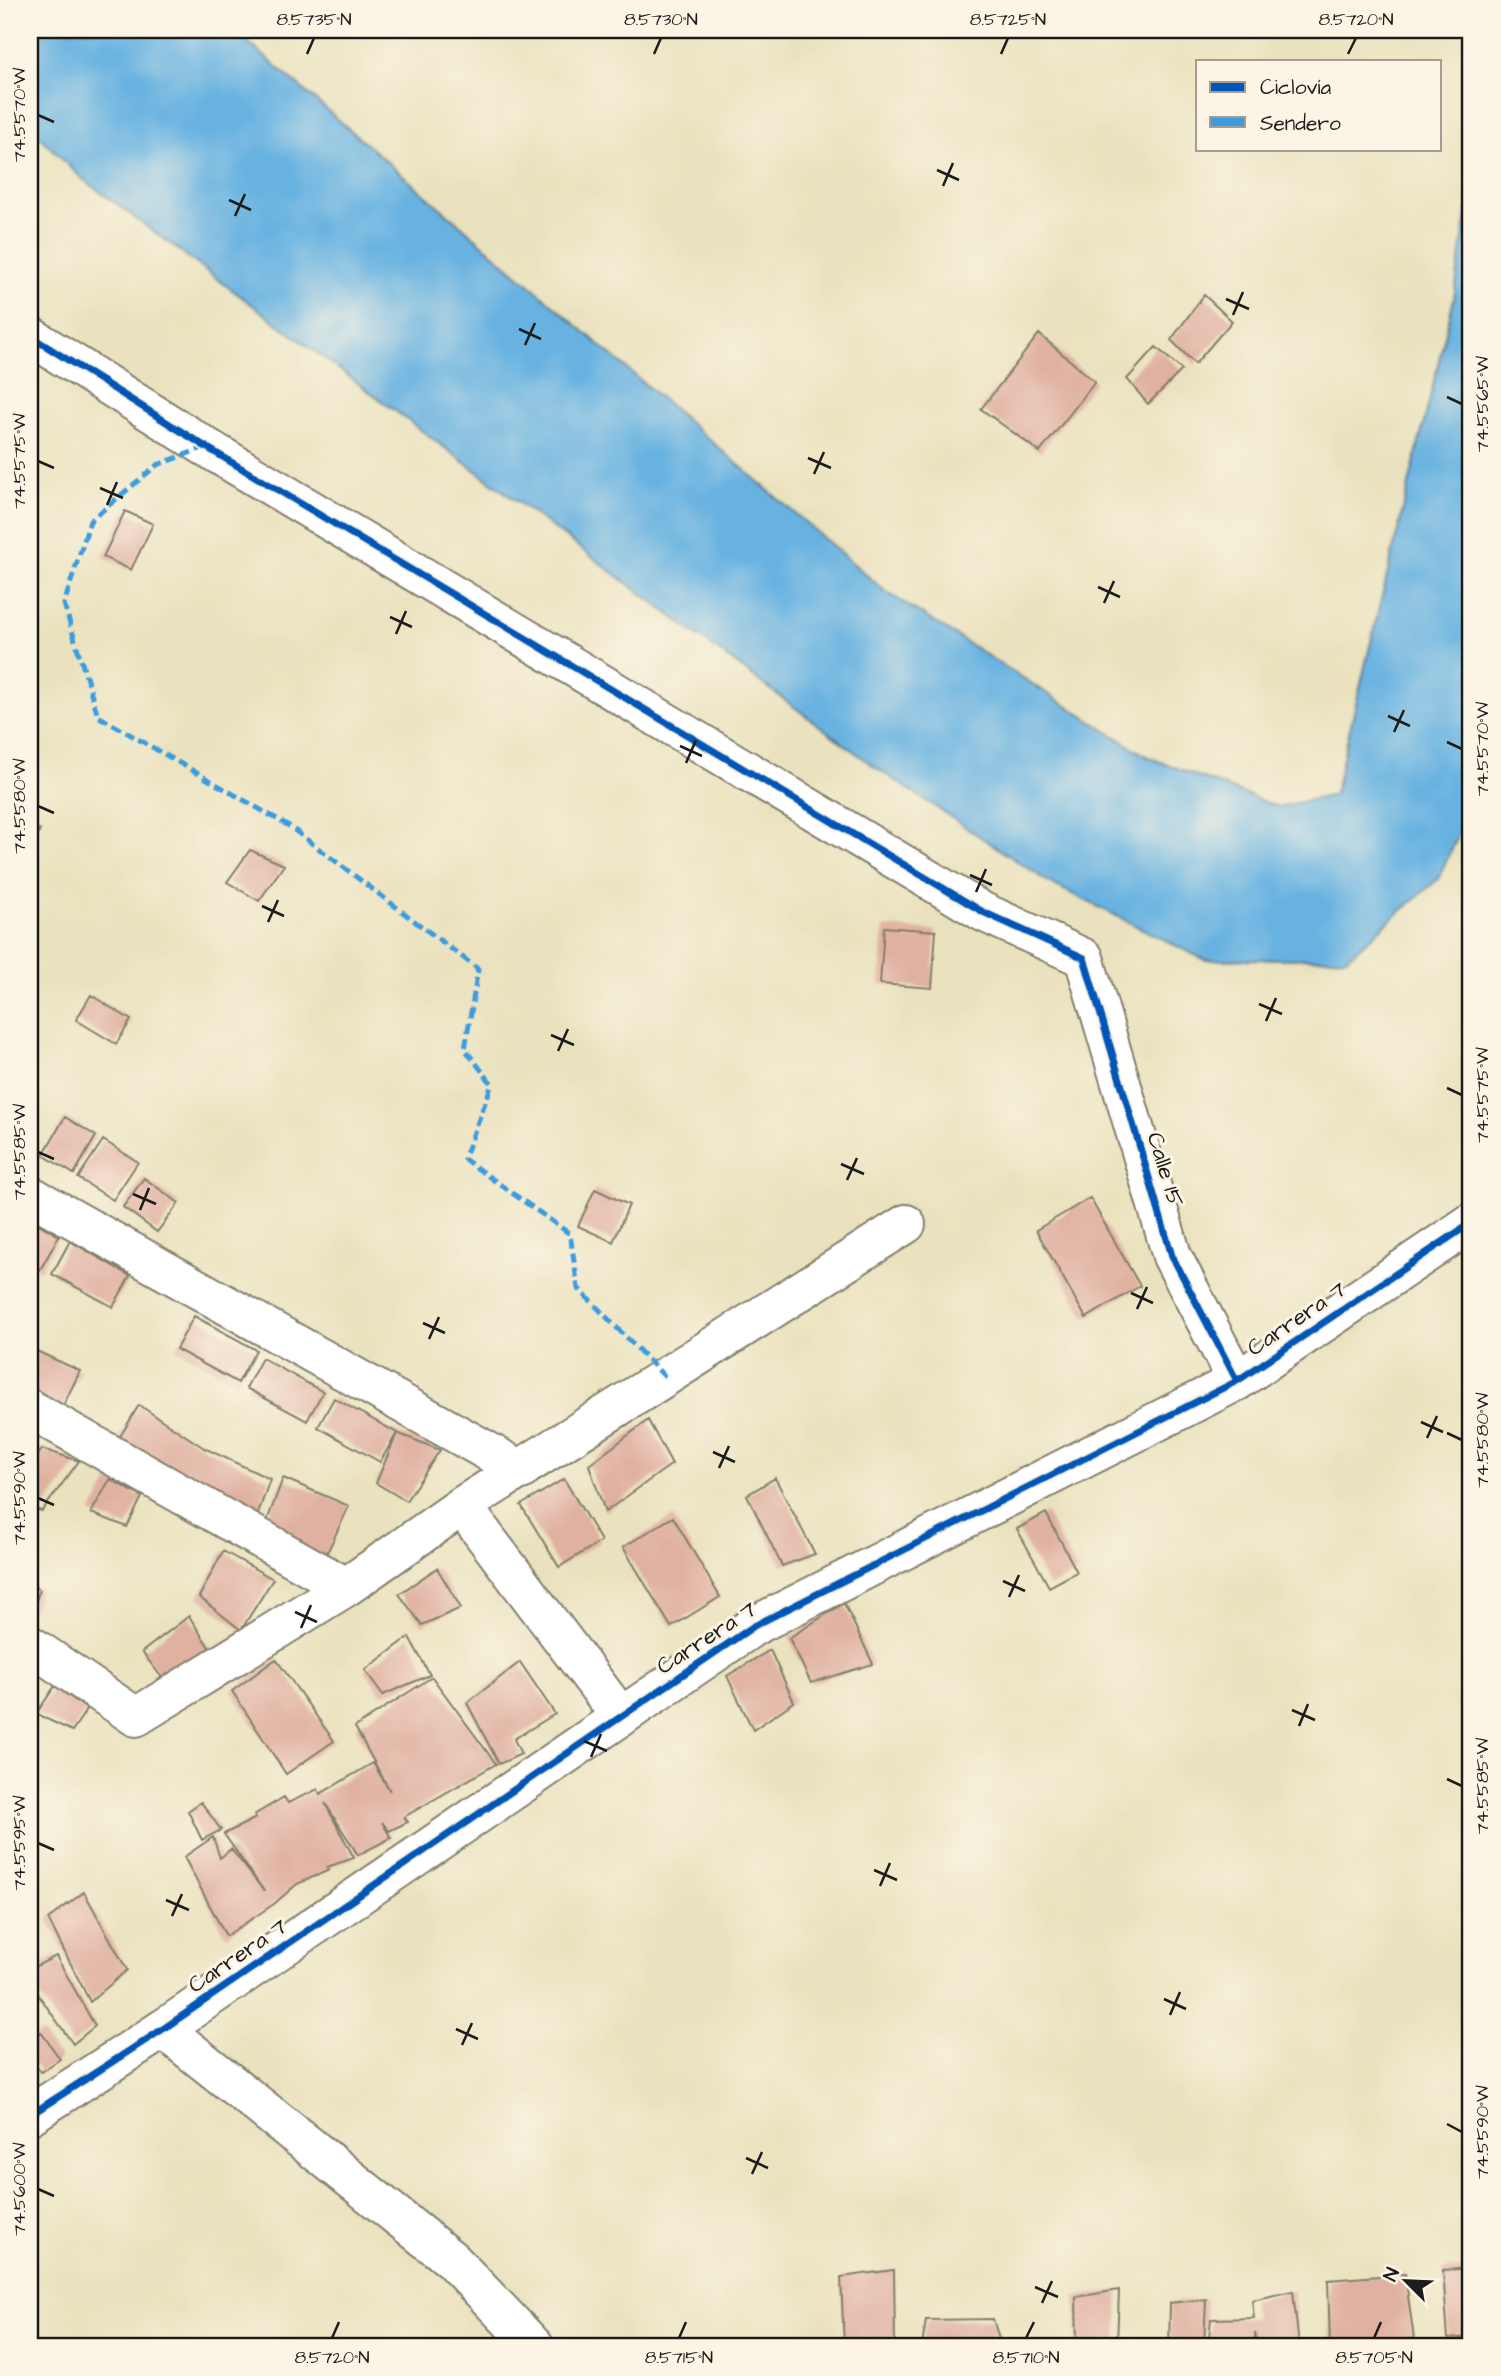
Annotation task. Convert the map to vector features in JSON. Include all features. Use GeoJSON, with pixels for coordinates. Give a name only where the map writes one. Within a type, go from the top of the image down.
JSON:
{"type":"FeatureCollection","features":[{"type":"Feature","properties":{"kind":"street","name":"Calle 15"},"geometry":{"type":"LineString","coordinates":[[30,336],[206,447],[983,912],[1084,958],[1172,1256],[1237,1381]]}},
{"type":"Feature","properties":{"kind":"street"},"geometry":{"type":"LineString","coordinates":[[30,1195],[521,1469]]}},
{"type":"Feature","properties":{"kind":"street","name":"Carrera 7"},"geometry":{"type":"LineString","coordinates":[[30,2115],[163,2029],[754,1626],[1237,1381],[1471,1223]]}},
{"type":"Feature","properties":{"kind":"street"},"geometry":{"type":"LineString","coordinates":[[30,1645],[136,1717],[346,1587],[462,1506],[906,1224]]}},
{"type":"Feature","properties":{"kind":"street"},"geometry":{"type":"LineString","coordinates":[[30,1409],[346,1587]]}},
{"type":"Feature","properties":{"kind":"street"},"geometry":{"type":"LineString","coordinates":[[462,1506],[621,1717]]}},
{"type":"Feature","properties":{"kind":"street"},"geometry":{"type":"LineString","coordinates":[[163,2029],[453,2260],[534,2346]]}},
{"type":"Feature","properties":{"kind":"water"},"geometry":{"type":"Polygon","coordinates":[[[30,30],[234,30],[885,591],[1148,757],[1278,807],[1334,795],[1454,298],[1471,187],[1471,808],[1438,879],[1347,958],[1205,960],[1050,883],[875,767],[80,177],[30,127],[30,30]]]}},
{"type":"Feature","properties":{"kind":"building"},"geometry":{"type":"Polygon","coordinates":[[[1204,295],[1232,321],[1195,364],[1171,340],[1204,295]]]}},
{"type":"Feature","properties":{"kind":"building"},"geometry":{"type":"Polygon","coordinates":[[[1039,334],[1095,382],[1040,452],[981,409],[1039,334]]]}},
{"type":"Feature","properties":{"kind":"building"},"geometry":{"type":"Polygon","coordinates":[[[1156,347],[1182,370],[1148,404],[1127,379],[1156,347]]]}},
{"type":"Feature","properties":{"kind":"building"},"geometry":{"type":"Polygon","coordinates":[[[125,511],[153,524],[131,570],[103,557],[125,511]]]}},
{"type":"Feature","properties":{"kind":"building"},"geometry":{"type":"Polygon","coordinates":[[[30,825],[40,830],[30,853],[30,825]]]}},
{"type":"Feature","properties":{"kind":"building"},"geometry":{"type":"Polygon","coordinates":[[[250,850],[284,865],[259,901],[227,882],[250,850]]]}},
{"type":"Feature","properties":{"kind":"building"},"geometry":{"type":"Polygon","coordinates":[[[884,927],[936,931],[932,988],[880,984],[884,927]]]}},
{"type":"Feature","properties":{"kind":"building"},"geometry":{"type":"Polygon","coordinates":[[[91,995],[131,1020],[116,1044],[76,1020],[91,995]]]}},
{"type":"Feature","properties":{"kind":"building"},"geometry":{"type":"Polygon","coordinates":[[[65,1117],[96,1136],[74,1174],[43,1155],[65,1117]]]}},
{"type":"Feature","properties":{"kind":"building"},"geometry":{"type":"Polygon","coordinates":[[[103,1140],[138,1162],[113,1200],[78,1178],[103,1140]]]}},
{"type":"Feature","properties":{"kind":"building"},"geometry":{"type":"Polygon","coordinates":[[[144,1178],[179,1203],[157,1232],[123,1207],[144,1178]]]}},
{"type":"Feature","properties":{"kind":"building"},"geometry":{"type":"Polygon","coordinates":[[[595,1189],[629,1205],[613,1242],[578,1226],[595,1189]]]}},
{"type":"Feature","properties":{"kind":"building"},"geometry":{"type":"Polygon","coordinates":[[[1090,1198],[1140,1286],[1086,1318],[1036,1230],[1090,1198]]]}},
{"type":"Feature","properties":{"kind":"building"},"geometry":{"type":"Polygon","coordinates":[[[30,1219],[59,1236],[40,1270],[30,1263],[30,1219]]]}},
{"type":"Feature","properties":{"kind":"building"},"geometry":{"type":"Polygon","coordinates":[[[70,1241],[130,1276],[113,1307],[52,1274],[70,1241]]]}},
{"type":"Feature","properties":{"kind":"building"},"geometry":{"type":"Polygon","coordinates":[[[194,1316],[256,1350],[238,1383],[176,1349],[194,1316]]]}},
{"type":"Feature","properties":{"kind":"building"},"geometry":{"type":"Polygon","coordinates":[[[30,1348],[80,1371],[60,1412],[30,1393],[30,1348]]]}},
{"type":"Feature","properties":{"kind":"building"},"geometry":{"type":"Polygon","coordinates":[[[262,1358],[323,1392],[307,1421],[246,1388],[262,1358]]]}},
{"type":"Feature","properties":{"kind":"building"},"geometry":{"type":"Polygon","coordinates":[[[334,1398],[397,1433],[380,1462],[318,1427],[334,1398]]]}},
{"type":"Feature","properties":{"kind":"building"},"geometry":{"type":"Polygon","coordinates":[[[139,1405],[204,1448],[270,1479],[251,1534],[118,1440],[139,1405]]]}},
{"type":"Feature","properties":{"kind":"building"},"geometry":{"type":"Polygon","coordinates":[[[648,1420],[672,1464],[605,1512],[589,1465],[648,1420]]]}},
{"type":"Feature","properties":{"kind":"building"},"geometry":{"type":"Polygon","coordinates":[[[397,1433],[440,1450],[406,1501],[376,1483],[397,1433]]]}},
{"type":"Feature","properties":{"kind":"building"},"geometry":{"type":"Polygon","coordinates":[[[42,1449],[79,1461],[42,1511],[30,1508],[30,1468],[42,1449]]]}},
{"type":"Feature","properties":{"kind":"building"},"geometry":{"type":"Polygon","coordinates":[[[283,1478],[349,1506],[318,1572],[266,1524],[283,1478]]]}},
{"type":"Feature","properties":{"kind":"building"},"geometry":{"type":"Polygon","coordinates":[[[775,1478],[815,1554],[782,1566],[747,1495],[775,1478]]]}},
{"type":"Feature","properties":{"kind":"building"},"geometry":{"type":"Polygon","coordinates":[[[110,1479],[142,1497],[127,1527],[91,1513],[110,1479]]]}},
{"type":"Feature","properties":{"kind":"building"},"geometry":{"type":"Polygon","coordinates":[[[564,1479],[601,1541],[559,1567],[521,1505],[564,1479]]]}},
{"type":"Feature","properties":{"kind":"building"},"geometry":{"type":"Polygon","coordinates":[[[1046,1513],[1077,1572],[1049,1587],[1017,1529],[1046,1513]]]}},
{"type":"Feature","properties":{"kind":"building"},"geometry":{"type":"Polygon","coordinates":[[[673,1517],[720,1597],[671,1627],[623,1547],[673,1517]]]}},
{"type":"Feature","properties":{"kind":"building"},"geometry":{"type":"Polygon","coordinates":[[[223,1551],[273,1579],[241,1630],[199,1597],[223,1551]]]}},
{"type":"Feature","properties":{"kind":"building"},"geometry":{"type":"Polygon","coordinates":[[[437,1568],[461,1608],[422,1625],[399,1594],[437,1568]]]}},
{"type":"Feature","properties":{"kind":"building"},"geometry":{"type":"Polygon","coordinates":[[[30,1583],[40,1590],[30,1616],[30,1583]]]}},
{"type":"Feature","properties":{"kind":"building"},"geometry":{"type":"Polygon","coordinates":[[[844,1603],[873,1664],[811,1683],[789,1638],[844,1603]]]}},
{"type":"Feature","properties":{"kind":"building"},"geometry":{"type":"Polygon","coordinates":[[[189,1616],[210,1649],[163,1679],[142,1652],[189,1616]]]}},
{"type":"Feature","properties":{"kind":"building"},"geometry":{"type":"Polygon","coordinates":[[[409,1637],[430,1675],[383,1695],[365,1670],[409,1637]]]}},
{"type":"Feature","properties":{"kind":"building"},"geometry":{"type":"Polygon","coordinates":[[[770,1650],[794,1702],[753,1730],[727,1676],[770,1650]]]}},
{"type":"Feature","properties":{"kind":"building"},"geometry":{"type":"Polygon","coordinates":[[[276,1659],[334,1741],[286,1774],[232,1691],[276,1659]]]}},
{"type":"Feature","properties":{"kind":"building"},"geometry":{"type":"Polygon","coordinates":[[[520,1662],[555,1714],[514,1739],[521,1754],[499,1764],[467,1703],[520,1662]]]}},
{"type":"Feature","properties":{"kind":"building"},"geometry":{"type":"Polygon","coordinates":[[[432,1677],[496,1764],[404,1817],[408,1822],[389,1831],[382,1822],[391,1838],[358,1855],[325,1803],[354,1858],[327,1867],[329,1870],[297,1884],[274,1904],[226,1936],[184,1857],[213,1837],[220,1858],[231,1849],[264,1891],[224,1834],[256,1818],[254,1815],[284,1797],[288,1803],[318,1789],[320,1794],[373,1763],[390,1791],[355,1727],[432,1677]]]}},
{"type":"Feature","properties":{"kind":"building"},"geometry":{"type":"Polygon","coordinates":[[[55,1686],[87,1709],[72,1731],[36,1714],[55,1686]]]}},
{"type":"Feature","properties":{"kind":"building"},"geometry":{"type":"Polygon","coordinates":[[[201,1802],[221,1830],[202,1840],[188,1811],[201,1802]]]}},
{"type":"Feature","properties":{"kind":"building"},"geometry":{"type":"Polygon","coordinates":[[[84,1892],[127,1970],[90,2002],[48,1919],[84,1892]]]}},
{"type":"Feature","properties":{"kind":"building"},"geometry":{"type":"Polygon","coordinates":[[[56,1956],[95,2026],[73,2044],[30,1983],[30,1969],[56,1956]]]}},
{"type":"Feature","properties":{"kind":"building"},"geometry":{"type":"Polygon","coordinates":[[[41,2032],[60,2059],[41,2072],[30,2060],[30,2041],[41,2032]]]}},
{"type":"Feature","properties":{"kind":"building"},"geometry":{"type":"Polygon","coordinates":[[[1471,2268],[1471,2337],[1448,2339],[1443,2270],[1471,2268]]]}},
{"type":"Feature","properties":{"kind":"building"},"geometry":{"type":"Polygon","coordinates":[[[894,2270],[895,2346],[844,2346],[841,2277],[894,2270]]]}},
{"type":"Feature","properties":{"kind":"building"},"geometry":{"type":"Polygon","coordinates":[[[1405,2274],[1414,2339],[1330,2346],[1328,2280],[1405,2274]]]}},
{"type":"Feature","properties":{"kind":"building"},"geometry":{"type":"Polygon","coordinates":[[[1119,2290],[1117,2346],[1077,2346],[1076,2297],[1119,2290]]]}},
{"type":"Feature","properties":{"kind":"building"},"geometry":{"type":"Polygon","coordinates":[[[1293,2291],[1299,2346],[1257,2346],[1255,2333],[1255,2346],[1208,2346],[1211,2319],[1254,2318],[1252,2300],[1293,2291]]]}},
{"type":"Feature","properties":{"kind":"building"},"geometry":{"type":"Polygon","coordinates":[[[1206,2299],[1204,2346],[1169,2346],[1170,2303],[1206,2299]]]}},
{"type":"Feature","properties":{"kind":"building"},"geometry":{"type":"Polygon","coordinates":[[[993,2319],[1001,2346],[922,2346],[926,2320],[993,2319]]]}},
{"type":"Feature","properties":{"kind":"marked path"},"geometry":{"type":"LineString","coordinates":[[206,447],[157,465],[90,521],[64,604],[98,716],[289,826],[478,969],[465,1049],[492,1084],[464,1159],[570,1234],[578,1288],[666,1378]]}},
{"type":"Feature","properties":{"kind":"cycle path"},"geometry":{"type":"LineString","coordinates":[[30,336],[206,447],[983,912],[1084,958],[1172,1256],[1237,1381]]}},
{"type":"Feature","properties":{"kind":"cycle path"},"geometry":{"type":"LineString","coordinates":[[30,2115],[163,2029],[754,1626],[1237,1381],[1471,1223]]}}]}
